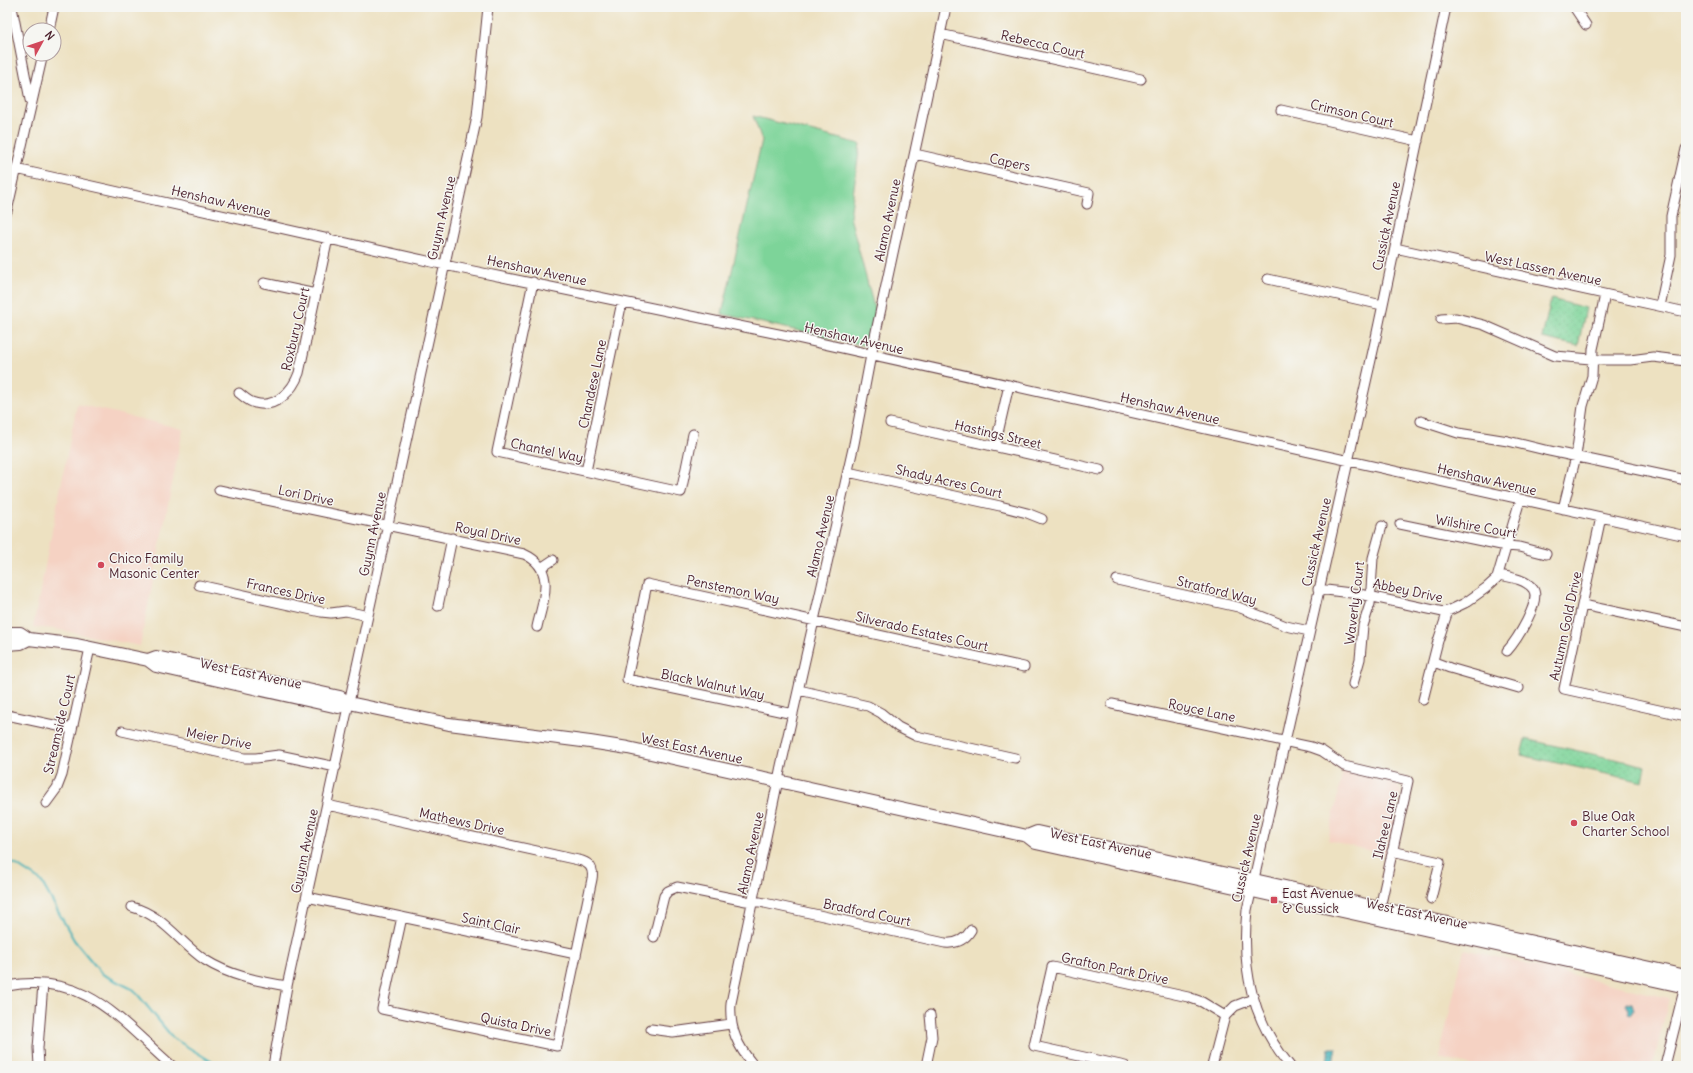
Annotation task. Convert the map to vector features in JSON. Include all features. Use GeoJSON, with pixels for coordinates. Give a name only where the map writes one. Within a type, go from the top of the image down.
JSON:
{"type":"FeatureCollection","features":[{"type":"Feature","properties":{"kind":"main road","name":"West East Avenue"},"geometry":{"type":"LineString","coordinates":[[7,633],[20,633],[29,639],[60,642],[148,660],[156,666],[338,707],[349,703],[454,725],[608,744],[1027,836],[1036,843],[1380,908],[1686,982]]}},
{"type":"Feature","properties":{"kind":"main road","name":"West East Avenue"},"geometry":{"type":"LineString","coordinates":[[7,644],[21,643],[29,639]]}},
{"type":"Feature","properties":{"kind":"main road","name":"West East Avenue"},"geometry":{"type":"LineString","coordinates":[[1252,885],[1686,982]]}},
{"type":"Feature","properties":{"kind":"street"},"geometry":{"type":"LineString","coordinates":[[12,7],[31,103]]}},
{"type":"Feature","properties":{"kind":"street"},"geometry":{"type":"LineString","coordinates":[[50,22],[54,7]]}},
{"type":"Feature","properties":{"kind":"street","name":"Guynn Avenue"},"geometry":{"type":"LineString","coordinates":[[273,1066],[287,986],[477,117],[488,7]]}},
{"type":"Feature","properties":{"kind":"street","name":"Alamo Avenue"},"geometry":{"type":"LineString","coordinates":[[754,1066],[739,1046],[731,1024],[731,1004],[778,781],[848,472],[871,355],[946,7]]}},
{"type":"Feature","properties":{"kind":"street","name":"Cussick Avenue"},"geometry":{"type":"LineString","coordinates":[[1290,1066],[1273,1041],[1253,999],[1247,973],[1244,946],[1247,910],[1286,742],[1318,589],[1395,248],[1446,7]]}},
{"type":"Feature","properties":{"kind":"street"},"geometry":{"type":"LineString","coordinates":[[1574,7],[1586,25]]}},
{"type":"Feature","properties":{"kind":"street","name":"Rebecca Court"},"geometry":{"type":"LineString","coordinates":[[940,34],[1141,79]]}},
{"type":"Feature","properties":{"kind":"street"},"geometry":{"type":"LineString","coordinates":[[7,211],[41,62]]}},
{"type":"Feature","properties":{"kind":"street","name":"Crimson Court"},"geometry":{"type":"LineString","coordinates":[[1281,110],[1418,141]]}},
{"type":"Feature","properties":{"kind":"street"},"geometry":{"type":"LineString","coordinates":[[1660,306],[1671,255],[1671,216],[1686,149]]}},
{"type":"Feature","properties":{"kind":"street","name":"Capers"},"geometry":{"type":"LineString","coordinates":[[915,154],[1089,192],[1087,204]]}},
{"type":"Feature","properties":{"kind":"street","name":"Henshaw Avenue"},"geometry":{"type":"LineString","coordinates":[[16,169],[444,264],[871,355],[1686,536]]}},
{"type":"Feature","properties":{"kind":"street","name":"Roxbury Court"},"geometry":{"type":"LineString","coordinates":[[239,393],[252,402],[261,404],[274,402],[291,390],[299,373],[328,238]]}},
{"type":"Feature","properties":{"kind":"street","name":"West Lassen Avenue"},"geometry":{"type":"LineString","coordinates":[[1395,248],[1686,312]]}},
{"type":"Feature","properties":{"kind":"street"},"geometry":{"type":"LineString","coordinates":[[1268,279],[1382,305]]}},
{"type":"Feature","properties":{"kind":"street","name":"Chantel Way"},"geometry":{"type":"LineString","coordinates":[[533,282],[497,452],[681,492],[693,434]]}},
{"type":"Feature","properties":{"kind":"street"},"geometry":{"type":"LineString","coordinates":[[264,284],[316,294]]}},
{"type":"Feature","properties":{"kind":"street"},"geometry":{"type":"LineString","coordinates":[[1563,509],[1576,456],[1582,414],[1592,376],[1593,349],[1605,295]]}},
{"type":"Feature","properties":{"kind":"street","name":"Chandese Lane"},"geometry":{"type":"LineString","coordinates":[[586,472],[622,302]]}},
{"type":"Feature","properties":{"kind":"street"},"geometry":{"type":"LineString","coordinates":[[1441,318],[1456,318],[1484,325],[1555,356],[1630,360],[1653,357],[1686,361]]}},
{"type":"Feature","properties":{"kind":"street"},"geometry":{"type":"LineString","coordinates":[[995,446],[1009,386]]}},
{"type":"Feature","properties":{"kind":"street"},"geometry":{"type":"LineString","coordinates":[[1421,421],[1458,433],[1508,441],[1686,480]]}},
{"type":"Feature","properties":{"kind":"street","name":"Hastings Street"},"geometry":{"type":"LineString","coordinates":[[890,423],[1100,470]]}},
{"type":"Feature","properties":{"kind":"street","name":"Shady Acres Court"},"geometry":{"type":"LineString","coordinates":[[848,472],[1027,512],[1042,519]]}},
{"type":"Feature","properties":{"kind":"street","name":"Lori Drive"},"geometry":{"type":"LineString","coordinates":[[219,490],[334,515],[388,524]]}},
{"type":"Feature","properties":{"kind":"street","name":"Abbey Drive"},"geometry":{"type":"LineString","coordinates":[[1318,589],[1370,596],[1443,612],[1448,611],[1465,603],[1486,588],[1499,574],[1520,500]]}},
{"type":"Feature","properties":{"kind":"street","name":"Autumn Gold Drive"},"geometry":{"type":"LineString","coordinates":[[1601,517],[1564,689],[1686,716]]}},
{"type":"Feature","properties":{"kind":"street","name":"Royal Drive"},"geometry":{"type":"LineString","coordinates":[[388,524],[524,554],[535,560],[541,568]]}},
{"type":"Feature","properties":{"kind":"street","name":"Wilshire Court"},"geometry":{"type":"LineString","coordinates":[[1400,524],[1506,546],[1519,547],[1546,554]]}},
{"type":"Feature","properties":{"kind":"street","name":"Waverly Court"},"geometry":{"type":"LineString","coordinates":[[1353,684],[1360,659],[1363,626],[1370,604],[1373,558],[1382,526]]}},
{"type":"Feature","properties":{"kind":"street"},"geometry":{"type":"LineString","coordinates":[[438,606],[452,538]]}},
{"type":"Feature","properties":{"kind":"street"},"geometry":{"type":"LineString","coordinates":[[537,627],[546,585],[541,568],[552,560]]}},
{"type":"Feature","properties":{"kind":"street"},"geometry":{"type":"LineString","coordinates":[[1499,574],[1526,583],[1533,588],[1535,594],[1529,613],[1520,633],[1507,651]]}},
{"type":"Feature","properties":{"kind":"street","name":"Stratford Way"},"geometry":{"type":"LineString","coordinates":[[1118,580],[1238,607],[1280,623],[1309,631]]}},
{"type":"Feature","properties":{"kind":"street","name":"Penstemon Way"},"geometry":{"type":"LineString","coordinates":[[627,679],[648,584],[814,620]]}},
{"type":"Feature","properties":{"kind":"street","name":"Frances Drive"},"geometry":{"type":"LineString","coordinates":[[198,585],[321,612],[331,613],[346,610],[368,616]]}},
{"type":"Feature","properties":{"kind":"street"},"geometry":{"type":"LineString","coordinates":[[1583,605],[1686,627]]}},
{"type":"Feature","properties":{"kind":"street"},"geometry":{"type":"LineString","coordinates":[[1423,700],[1434,662],[1438,641],[1448,611]]}},
{"type":"Feature","properties":{"kind":"street","name":"Silverado Estates Court"},"geometry":{"type":"LineString","coordinates":[[814,620],[1024,667]]}},
{"type":"Feature","properties":{"kind":"street","name":"Streamside Court"},"geometry":{"type":"LineString","coordinates":[[46,804],[60,781],[90,648]]}},
{"type":"Feature","properties":{"kind":"street"},"geometry":{"type":"LineString","coordinates":[[1434,662],[1519,688]]}},
{"type":"Feature","properties":{"kind":"street","name":"Black Walnut Way"},"geometry":{"type":"LineString","coordinates":[[627,679],[793,714]]}},
{"type":"Feature","properties":{"kind":"street"},"geometry":{"type":"LineString","coordinates":[[799,690],[868,706],[881,713],[898,728],[916,736],[1015,758]]}},
{"type":"Feature","properties":{"kind":"street","name":"Royce Lane"},"geometry":{"type":"LineString","coordinates":[[1112,704],[1286,742]]}},
{"type":"Feature","properties":{"kind":"street"},"geometry":{"type":"LineString","coordinates":[[7,715],[72,729]]}},
{"type":"Feature","properties":{"kind":"street","name":"Meier Drive"},"geometry":{"type":"LineString","coordinates":[[122,731],[244,758],[279,755],[336,767]]}},
{"type":"Feature","properties":{"kind":"street","name":"Ilahee Lane"},"geometry":{"type":"LineString","coordinates":[[1286,742],[1316,748],[1337,762],[1351,768],[1408,781],[1380,908]]}},
{"type":"Feature","properties":{"kind":"street","name":"Mathews Drive"},"geometry":{"type":"LineString","coordinates":[[327,805],[578,860],[587,863],[590,866]]}},
{"type":"Feature","properties":{"kind":"street"},"geometry":{"type":"LineString","coordinates":[[1392,851],[1440,862],[1431,899]]}},
{"type":"Feature","properties":{"kind":"street","name":"Quista Drive"},"geometry":{"type":"LineString","coordinates":[[402,917],[382,1009],[557,1046],[592,879],[592,869],[590,866]]}},
{"type":"Feature","properties":{"kind":"street","name":"Bradford Court"},"geometry":{"type":"LineString","coordinates":[[654,936],[662,900],[668,891],[681,887],[945,943],[960,941],[967,937],[971,930]]}},
{"type":"Feature","properties":{"kind":"street","name":"Saint Clair"},"geometry":{"type":"LineString","coordinates":[[307,897],[576,954]]}},
{"type":"Feature","properties":{"kind":"street"},"geometry":{"type":"LineString","coordinates":[[132,907],[146,912],[158,919],[196,953],[216,966],[251,979],[287,986]]}},
{"type":"Feature","properties":{"kind":"street","name":"Grafton Park Drive"},"geometry":{"type":"LineString","coordinates":[[1124,1066],[1034,1046],[1052,967],[1188,997],[1202,1002],[1224,1016]]}},
{"type":"Feature","properties":{"kind":"street"},"geometry":{"type":"LineString","coordinates":[[1665,1066],[1686,982]]}},
{"type":"Feature","properties":{"kind":"street"},"geometry":{"type":"LineString","coordinates":[[39,1066],[38,1048],[43,984]]}},
{"type":"Feature","properties":{"kind":"street"},"geometry":{"type":"LineString","coordinates":[[7,986],[43,984],[72,990],[91,997],[104,1005],[172,1066]]}},
{"type":"Feature","properties":{"kind":"street"},"geometry":{"type":"LineString","coordinates":[[1212,1066],[1224,1016],[1234,1006],[1253,999]]}},
{"type":"Feature","properties":{"kind":"street"},"geometry":{"type":"LineString","coordinates":[[926,1066],[932,1037],[930,1016]]}},
{"type":"Feature","properties":{"kind":"street"},"geometry":{"type":"LineString","coordinates":[[651,1029],[673,1032],[731,1024]]}},
{"type":"Feature","properties":{"kind":"shaded area"},"geometry":{"type":"Polygon","coordinates":[[[77,404],[183,429],[140,646],[55,629],[33,627],[77,404]]]}},
{"type":"Feature","properties":{"kind":"shaded area"},"geometry":{"type":"Polygon","coordinates":[[[1343,771],[1397,784],[1401,792],[1386,855],[1328,840],[1343,771]]]}},
{"type":"Feature","properties":{"kind":"shaded area"},"geometry":{"type":"Polygon","coordinates":[[[1464,949],[1669,998],[1653,1066],[1474,1066],[1439,1058],[1464,949]]]}},
{"type":"Feature","properties":{"kind":"green space"},"geometry":{"type":"Polygon","coordinates":[[[753,116],[860,144],[850,217],[875,311],[867,346],[722,314],[762,140],[753,116]]]}},
{"type":"Feature","properties":{"kind":"green space"},"geometry":{"type":"Polygon","coordinates":[[[1551,299],[1586,308],[1578,346],[1542,338],[1551,299]]]}},
{"type":"Feature","properties":{"kind":"green space"},"geometry":{"type":"Polygon","coordinates":[[[1525,739],[1646,766],[1643,782],[1521,755],[1525,739]]]}},
{"type":"Feature","properties":{"kind":"water"},"geometry":{"type":"Polygon","coordinates":[[[1627,1003],[1632,1004],[1634,1010],[1631,1015],[1628,1014],[1629,1010],[1626,1005],[1627,1003]]]}},
{"type":"Feature","properties":{"kind":"water"},"geometry":{"type":"Polygon","coordinates":[[[1329,1048],[1336,1048],[1333,1062],[1327,1061],[1329,1048]]]}},
{"type":"Feature","properties":{"kind":"waterway"},"geometry":{"type":"LineString","coordinates":[[7,863],[15,864],[41,881],[74,940],[102,974],[134,990],[173,1038],[219,1066]]}},
{"type":"Feature","properties":{"kind":"place","name":"Chico Family Masonic Center"},"geometry":{"type":"Point","coordinates":[101,565]}},
{"type":"Feature","properties":{"kind":"place","name":"Blue Oak Charter School"},"geometry":{"type":"Point","coordinates":[1574,823]}},
{"type":"Feature","properties":{"kind":"place","name":"East Avenue & Cussick"},"geometry":{"type":"Point","coordinates":[1274,900]}}]}
